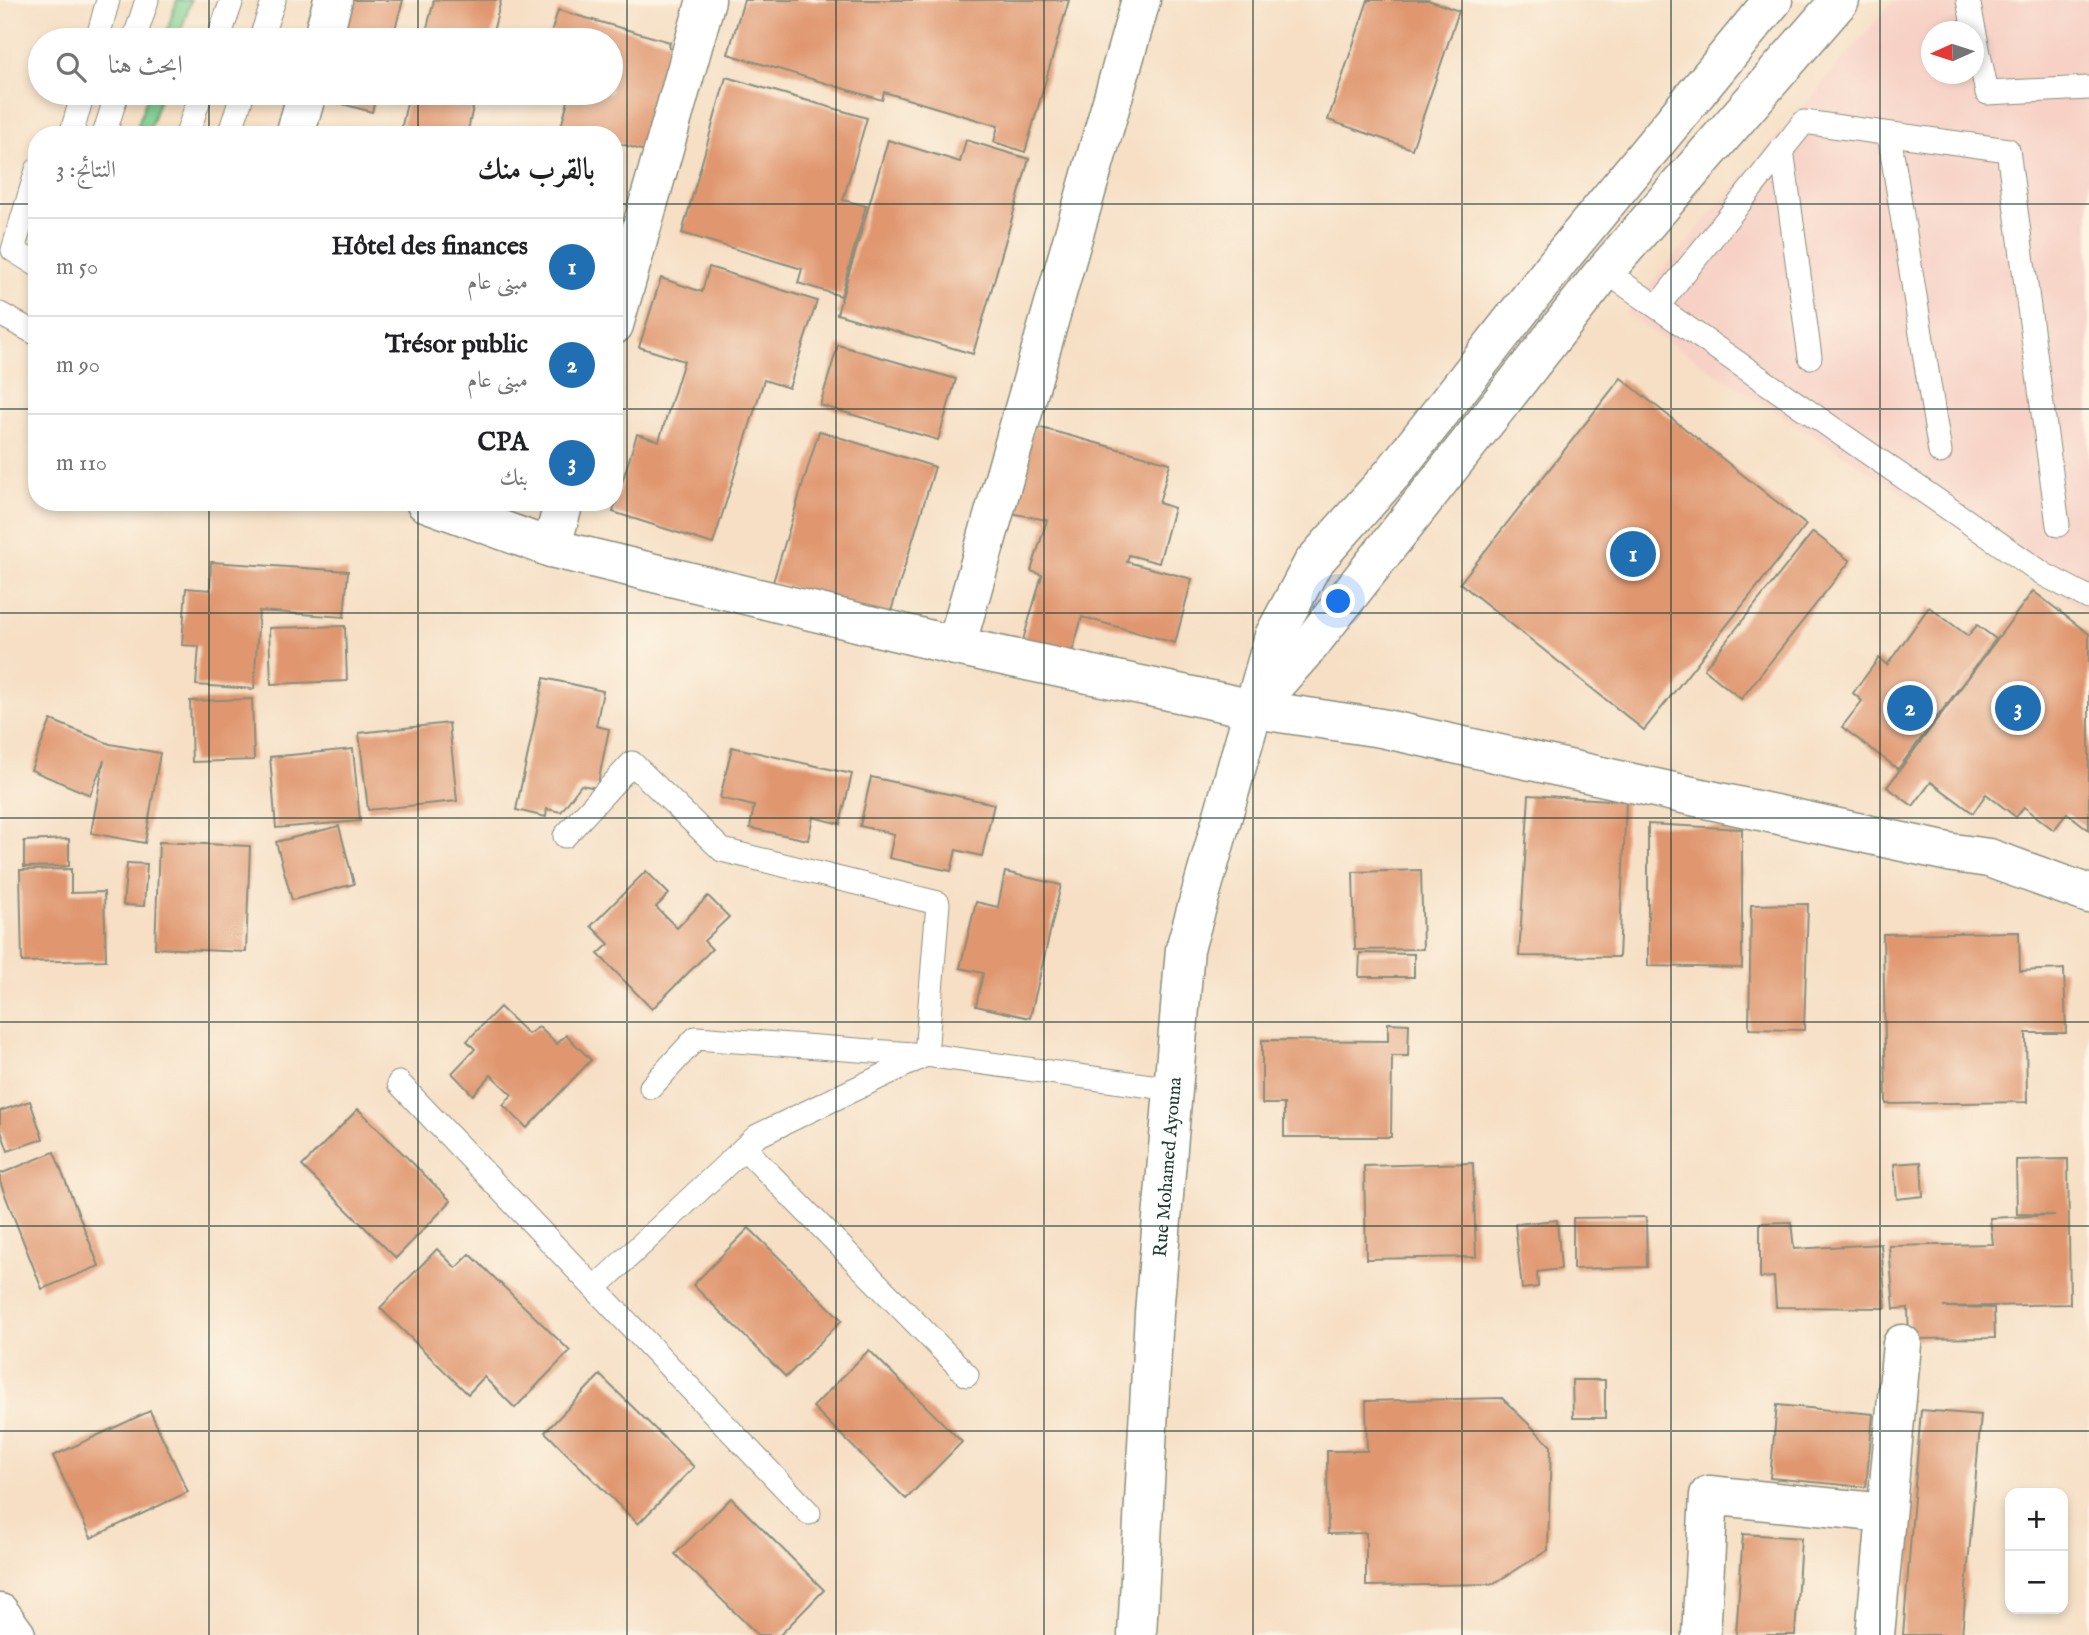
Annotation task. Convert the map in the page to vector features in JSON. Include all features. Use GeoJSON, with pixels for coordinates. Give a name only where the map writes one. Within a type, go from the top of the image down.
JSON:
{"type":"FeatureCollection","features":[{"type":"Feature","properties":{"kind":"street"},"geometry":{"type":"LineString","coordinates":[[325,28],[333,0]]}},
{"type":"Feature","properties":{"kind":"street"},"geometry":{"type":"LineString","coordinates":[[623,293],[706,0]]}},
{"type":"Feature","properties":{"kind":"street"},"geometry":{"type":"LineString","coordinates":[[956,646],[1141,0]]}},
{"type":"Feature","properties":{"kind":"street","name":"Rue Mohamed Ayouna"},"geometry":{"type":"LineString","coordinates":[[1137,1635],[1154,1312],[1185,949],[1273,636],[1313,563],[1393,473],[1561,258],[1773,0]]}},
{"type":"Feature","properties":{"kind":"street"},"geometry":{"type":"LineString","coordinates":[[1254,709],[1309,646],[1605,271],[1840,0]]}},
{"type":"Feature","properties":{"kind":"street"},"geometry":{"type":"LineString","coordinates":[[298,126],[304,105]]}},
{"type":"Feature","properties":{"kind":"street"},"geometry":{"type":"LineString","coordinates":[[450,511],[551,548],[956,646],[1254,709],[1381,728],[1953,853],[1989,858],[2089,894]]}},
{"type":"Feature","properties":{"kind":"street"},"geometry":{"type":"LineString","coordinates":[[551,548],[561,511]]}},
{"type":"Feature","properties":{"kind":"street"},"geometry":{"type":"LineString","coordinates":[[1875,1635],[1902,1345]]}},
{"type":"Feature","properties":{"kind":"street"},"geometry":{"type":"LineString","coordinates":[[1701,1635],[1709,1494],[1885,1513]]}},
{"type":"Feature","properties":{"kind":"street"},"geometry":{"type":"LineString","coordinates":[[0,1613],[16,1635]]}},
{"type":"Feature","properties":{"kind":"lane"},"geometry":{"type":"LineString","coordinates":[[101,28],[110,0],[145,7],[138,28]]}},
{"type":"Feature","properties":{"kind":"lane"},"geometry":{"type":"LineString","coordinates":[[222,28],[232,0]]}},
{"type":"Feature","properties":{"kind":"lane"},"geometry":{"type":"LineString","coordinates":[[264,28],[274,0]]}},
{"type":"Feature","properties":{"kind":"lane"},"geometry":{"type":"LineString","coordinates":[[1968,0],[1987,93],[2089,88]]}},
{"type":"Feature","properties":{"kind":"lane"},"geometry":{"type":"LineString","coordinates":[[74,126],[80,105]]}},
{"type":"Feature","properties":{"kind":"lane"},"geometry":{"type":"LineString","coordinates":[[107,126],[113,105]]}},
{"type":"Feature","properties":{"kind":"lane"},"geometry":{"type":"LineString","coordinates":[[190,126],[197,105]]}},
{"type":"Feature","properties":{"kind":"lane"},"geometry":{"type":"LineString","coordinates":[[232,126],[239,105]]}},
{"type":"Feature","properties":{"kind":"lane"},"geometry":{"type":"LineString","coordinates":[[1657,307],[1804,122],[2008,150],[2058,525]]}},
{"type":"Feature","properties":{"kind":"lane"},"geometry":{"type":"LineString","coordinates":[[1889,134],[1940,452]]}},
{"type":"Feature","properties":{"kind":"lane"},"geometry":{"type":"LineString","coordinates":[[1783,149],[1810,357]]}},
{"type":"Feature","properties":{"kind":"lane"},"geometry":{"type":"LineString","coordinates":[[28,200],[13,250],[28,259]]}},
{"type":"Feature","properties":{"kind":"lane"},"geometry":{"type":"LineString","coordinates":[[1605,271],[2045,575],[2089,598]]}},
{"type":"Feature","properties":{"kind":"lane"},"geometry":{"type":"LineString","coordinates":[[0,314],[28,329]]}},
{"type":"Feature","properties":{"kind":"lane"},"geometry":{"type":"LineString","coordinates":[[565,836],[632,763],[722,850],[938,903],[926,1055]]}},
{"type":"Feature","properties":{"kind":"lane"},"geometry":{"type":"LineString","coordinates":[[651,1087],[696,1038],[926,1055],[1173,1089]]}},
{"type":"Feature","properties":{"kind":"lane"},"geometry":{"type":"LineString","coordinates":[[595,1288],[757,1136],[926,1055]]}},
{"type":"Feature","properties":{"kind":"lane"},"geometry":{"type":"LineString","coordinates":[[399,1083],[809,1513]]}},
{"type":"Feature","properties":{"kind":"lane"},"geometry":{"type":"LineString","coordinates":[[744,1148],[967,1375]]}},
{"type":"Feature","properties":{"kind":"shaded area"},"geometry":{"type":"Polygon","coordinates":[[[1894,0],[2089,0],[2089,613],[1625,314],[1894,0]]]}},
{"type":"Feature","properties":{"kind":"green space"},"geometry":{"type":"Polygon","coordinates":[[[177,0],[191,0],[182,28],[168,28],[177,0]]]}},
{"type":"Feature","properties":{"kind":"green space"},"geometry":{"type":"Polygon","coordinates":[[[144,105],[157,105],[151,126],[138,126],[144,105]]]}},
{"type":"Feature","properties":{"kind":"building"},"geometry":{"type":"Polygon","coordinates":[[[351,0],[403,0],[395,28],[343,28],[351,0]]]}},
{"type":"Feature","properties":{"kind":"building"},"geometry":{"type":"Polygon","coordinates":[[[434,0],[501,0],[494,28],[427,28],[434,0]]]}},
{"type":"Feature","properties":{"kind":"building"},"geometry":{"type":"Polygon","coordinates":[[[744,0],[1069,0],[1025,152],[994,142],[998,126],[884,92],[882,100],[728,54],[744,0]]]}},
{"type":"Feature","properties":{"kind":"building"},"geometry":{"type":"Polygon","coordinates":[[[1368,0],[1428,0],[1459,11],[1412,149],[1328,120],[1368,0]]]}},
{"type":"Feature","properties":{"kind":"building"},"geometry":{"type":"Polygon","coordinates":[[[558,10],[621,28],[553,28],[558,10]]]}},
{"type":"Feature","properties":{"kind":"building"},"geometry":{"type":"Polygon","coordinates":[[[623,29],[670,42],[669,48],[684,52],[655,154],[623,145],[623,126],[561,126],[567,105],[623,105],[623,29]]]}},
{"type":"Feature","properties":{"kind":"building"},"geometry":{"type":"Polygon","coordinates":[[[726,77],[867,118],[843,200],[866,206],[841,296],[798,283],[802,269],[682,233],[726,77]]]}},
{"type":"Feature","properties":{"kind":"building"},"geometry":{"type":"Polygon","coordinates":[[[346,105],[374,105],[372,112],[346,105]]]}},
{"type":"Feature","properties":{"kind":"building"},"geometry":{"type":"Polygon","coordinates":[[[406,105],[473,105],[469,126],[402,126],[406,105]]]}},
{"type":"Feature","properties":{"kind":"building"},"geometry":{"type":"Polygon","coordinates":[[[888,140],[960,162],[966,140],[1029,159],[973,354],[837,314],[888,140]]]}},
{"type":"Feature","properties":{"kind":"building"},"geometry":{"type":"Polygon","coordinates":[[[709,267],[817,301],[789,388],[764,380],[713,544],[613,512],[623,511],[623,480],[637,434],[659,441],[684,361],[639,347],[661,278],[702,292],[709,267]]]}},
{"type":"Feature","properties":{"kind":"building"},"geometry":{"type":"Polygon","coordinates":[[[838,345],[956,379],[938,440],[820,405],[838,345]]]}},
{"type":"Feature","properties":{"kind":"building"},"geometry":{"type":"Polygon","coordinates":[[[1621,378],[1806,525],[1644,730],[1460,583],[1621,378]]]}},
{"type":"Feature","properties":{"kind":"building"},"geometry":{"type":"Polygon","coordinates":[[[1034,426],[1170,463],[1159,503],[1174,508],[1159,563],[1129,555],[1127,562],[1192,579],[1175,643],[1082,617],[1070,660],[1021,647],[1042,575],[1031,571],[1047,520],[1010,513],[1034,426]]]}},
{"type":"Feature","properties":{"kind":"building"},"geometry":{"type":"Polygon","coordinates":[[[819,431],[935,467],[889,618],[773,582],[819,431]]]}},
{"type":"Feature","properties":{"kind":"building"},"geometry":{"type":"Polygon","coordinates":[[[1813,532],[1850,561],[1741,699],[1704,669],[1813,532]]]}},
{"type":"Feature","properties":{"kind":"building"},"geometry":{"type":"Polygon","coordinates":[[[211,562],[348,571],[344,617],[259,611],[254,689],[196,685],[199,646],[182,645],[186,588],[210,590],[211,562]]]}},
{"type":"Feature","properties":{"kind":"building"},"geometry":{"type":"Polygon","coordinates":[[[2033,591],[2089,634],[2089,830],[2067,813],[2054,830],[2024,807],[2016,817],[1986,794],[1973,813],[1931,782],[1913,806],[1887,787],[2033,591]]]}},
{"type":"Feature","properties":{"kind":"building"},"geometry":{"type":"Polygon","coordinates":[[[1929,607],[1968,636],[1977,625],[1996,639],[1898,769],[1842,727],[1862,701],[1853,693],[1879,658],[1887,665],[1929,607]]]}},
{"type":"Feature","properties":{"kind":"building"},"geometry":{"type":"Polygon","coordinates":[[[345,626],[347,681],[271,684],[269,628],[345,626]]]}},
{"type":"Feature","properties":{"kind":"building"},"geometry":{"type":"Polygon","coordinates":[[[544,678],[603,691],[596,726],[609,729],[597,788],[581,785],[561,812],[547,809],[546,817],[516,810],[544,678]]]}},
{"type":"Feature","properties":{"kind":"building"},"geometry":{"type":"Polygon","coordinates":[[[252,699],[254,760],[192,762],[190,701],[252,699]]]}},
{"type":"Feature","properties":{"kind":"building"},"geometry":{"type":"Polygon","coordinates":[[[51,720],[110,744],[160,753],[145,843],[91,833],[104,760],[90,795],[31,770],[51,720]]]}},
{"type":"Feature","properties":{"kind":"building"},"geometry":{"type":"Polygon","coordinates":[[[449,723],[457,801],[368,810],[359,733],[449,723]]]}},
{"type":"Feature","properties":{"kind":"building"},"geometry":{"type":"Polygon","coordinates":[[[732,747],[852,774],[840,824],[813,817],[808,840],[750,828],[754,806],[720,798],[732,747]]]}},
{"type":"Feature","properties":{"kind":"building"},"geometry":{"type":"Polygon","coordinates":[[[353,749],[360,821],[276,828],[270,757],[353,749]]]}},
{"type":"Feature","properties":{"kind":"building"},"geometry":{"type":"Polygon","coordinates":[[[871,777],[994,804],[982,856],[956,850],[951,871],[889,858],[894,834],[860,826],[871,777]]]}},
{"type":"Feature","properties":{"kind":"building"},"geometry":{"type":"Polygon","coordinates":[[[1529,795],[1626,801],[1619,957],[1519,956],[1529,795]]]}},
{"type":"Feature","properties":{"kind":"building"},"geometry":{"type":"Polygon","coordinates":[[[1648,824],[1742,829],[1742,968],[1648,966],[1648,824]]]}},
{"type":"Feature","properties":{"kind":"building"},"geometry":{"type":"Polygon","coordinates":[[[339,826],[354,884],[292,900],[276,842],[339,826]]]}},
{"type":"Feature","properties":{"kind":"building"},"geometry":{"type":"Polygon","coordinates":[[[69,839],[69,866],[24,867],[24,841],[69,839]]]}},
{"type":"Feature","properties":{"kind":"building"},"geometry":{"type":"Polygon","coordinates":[[[159,842],[250,846],[246,952],[155,948],[159,842]]]}},
{"type":"Feature","properties":{"kind":"building"},"geometry":{"type":"Polygon","coordinates":[[[127,863],[147,864],[144,906],[123,905],[127,863]]]}},
{"type":"Feature","properties":{"kind":"building"},"geometry":{"type":"Polygon","coordinates":[[[71,869],[71,893],[104,892],[106,960],[22,962],[20,870],[71,869]]]}},
{"type":"Feature","properties":{"kind":"building"},"geometry":{"type":"Polygon","coordinates":[[[1421,870],[1423,949],[1355,950],[1353,872],[1421,870]]]}},
{"type":"Feature","properties":{"kind":"building"},"geometry":{"type":"Polygon","coordinates":[[[646,871],[669,894],[656,907],[677,928],[708,896],[729,917],[704,941],[712,949],[652,1009],[598,954],[609,944],[591,926],[646,871]]]}},
{"type":"Feature","properties":{"kind":"building"},"geometry":{"type":"Polygon","coordinates":[[[1005,872],[1061,885],[1030,1018],[976,1006],[983,973],[960,968],[976,902],[998,907],[1005,872]]]}},
{"type":"Feature","properties":{"kind":"building"},"geometry":{"type":"Polygon","coordinates":[[[1808,904],[1804,1030],[1749,1029],[1751,905],[1808,904]]]}},
{"type":"Feature","properties":{"kind":"building"},"geometry":{"type":"Polygon","coordinates":[[[2019,932],[2020,971],[2064,969],[2066,1033],[2026,1033],[2027,1102],[1886,1104],[1883,934],[2019,932]]]}},
{"type":"Feature","properties":{"kind":"building"},"geometry":{"type":"Polygon","coordinates":[[[1360,953],[1414,954],[1414,977],[1359,977],[1360,953]]]}},
{"type":"Feature","properties":{"kind":"building"},"geometry":{"type":"Polygon","coordinates":[[[500,1007],[528,1034],[539,1027],[557,1044],[566,1035],[591,1060],[527,1128],[503,1105],[512,1095],[491,1075],[473,1095],[452,1073],[475,1049],[467,1041],[500,1007]]]}},
{"type":"Feature","properties":{"kind":"building"},"geometry":{"type":"Polygon","coordinates":[[[1388,1023],[1409,1024],[1408,1056],[1392,1056],[1391,1137],[1284,1137],[1284,1104],[1262,1104],[1262,1040],[1388,1041],[1388,1023]]]}},
{"type":"Feature","properties":{"kind":"building"},"geometry":{"type":"Polygon","coordinates":[[[30,1101],[43,1139],[8,1151],[0,1128],[0,1111],[30,1101]]]}},
{"type":"Feature","properties":{"kind":"building"},"geometry":{"type":"Polygon","coordinates":[[[358,1109],[451,1201],[396,1258],[302,1166],[358,1109]]]}},
{"type":"Feature","properties":{"kind":"building"},"geometry":{"type":"Polygon","coordinates":[[[54,1152],[99,1266],[42,1289],[0,1182],[0,1174],[54,1152]]]}},
{"type":"Feature","properties":{"kind":"building"},"geometry":{"type":"Polygon","coordinates":[[[2068,1159],[2070,1304],[1943,1307],[1994,1308],[1995,1338],[1909,1339],[1908,1308],[1894,1309],[1889,1246],[1993,1244],[1990,1218],[2055,1215],[2017,1214],[2016,1160],[2068,1159]]]}},
{"type":"Feature","properties":{"kind":"building"},"geometry":{"type":"Polygon","coordinates":[[[1921,1162],[1923,1196],[1897,1199],[1894,1164],[1921,1162]]]}},
{"type":"Feature","properties":{"kind":"building"},"geometry":{"type":"Polygon","coordinates":[[[1473,1163],[1476,1257],[1366,1259],[1364,1166],[1473,1163]]]}},
{"type":"Feature","properties":{"kind":"building"},"geometry":{"type":"Polygon","coordinates":[[[1646,1217],[1647,1267],[1573,1269],[1573,1218],[1646,1217]]]}},
{"type":"Feature","properties":{"kind":"building"},"geometry":{"type":"Polygon","coordinates":[[[1557,1220],[1561,1269],[1537,1272],[1538,1287],[1522,1289],[1515,1224],[1557,1220]]]}},
{"type":"Feature","properties":{"kind":"building"},"geometry":{"type":"Polygon","coordinates":[[[1791,1222],[1794,1249],[1881,1244],[1886,1308],[1776,1307],[1774,1277],[1760,1278],[1760,1223],[1791,1222]]]}},
{"type":"Feature","properties":{"kind":"building"},"geometry":{"type":"Polygon","coordinates":[[[749,1228],[842,1320],[786,1377],[693,1285],[749,1228]]]}},
{"type":"Feature","properties":{"kind":"building"},"geometry":{"type":"Polygon","coordinates":[[[437,1249],[456,1268],[470,1254],[570,1351],[515,1408],[484,1377],[468,1394],[380,1308],[437,1249]]]}},
{"type":"Feature","properties":{"kind":"building"},"geometry":{"type":"Polygon","coordinates":[[[869,1350],[962,1442],[906,1499],[813,1407],[869,1350]]]}},
{"type":"Feature","properties":{"kind":"building"},"geometry":{"type":"Polygon","coordinates":[[[600,1375],[694,1467],[638,1524],[545,1432],[600,1375]]]}},
{"type":"Feature","properties":{"kind":"building"},"geometry":{"type":"Polygon","coordinates":[[[1572,1380],[1605,1380],[1605,1418],[1573,1418],[1572,1380]]]}},
{"type":"Feature","properties":{"kind":"building"},"geometry":{"type":"Polygon","coordinates":[[[1502,1398],[1551,1446],[1548,1550],[1493,1584],[1366,1586],[1366,1533],[1328,1534],[1327,1451],[1367,1451],[1366,1401],[1502,1398]]]}},
{"type":"Feature","properties":{"kind":"building"},"geometry":{"type":"Polygon","coordinates":[[[1777,1405],[1873,1414],[1866,1487],[1770,1478],[1777,1405]]]}},
{"type":"Feature","properties":{"kind":"building"},"geometry":{"type":"Polygon","coordinates":[[[1921,1410],[1981,1415],[1962,1635],[1903,1635],[1921,1410]]]}},
{"type":"Feature","properties":{"kind":"building"},"geometry":{"type":"Polygon","coordinates":[[[150,1411],[188,1492],[91,1538],[53,1456],[150,1411]]]}},
{"type":"Feature","properties":{"kind":"building"},"geometry":{"type":"Polygon","coordinates":[[[731,1498],[824,1590],[780,1635],[758,1635],[675,1554],[731,1498]]]}},
{"type":"Feature","properties":{"kind":"building"},"geometry":{"type":"Polygon","coordinates":[[[1743,1534],[1801,1538],[1795,1635],[1736,1635],[1743,1534]]]}},
{"type":"Feature","properties":{"kind":"place","name":"Hôtel des finances"},"geometry":{"type":"Point","coordinates":[1633,554]}},
{"type":"Feature","properties":{"kind":"place","name":"Trésor public"},"geometry":{"type":"Point","coordinates":[1910,708]}},
{"type":"Feature","properties":{"kind":"place","name":"CPA"},"geometry":{"type":"Point","coordinates":[2018,708]}}]}
